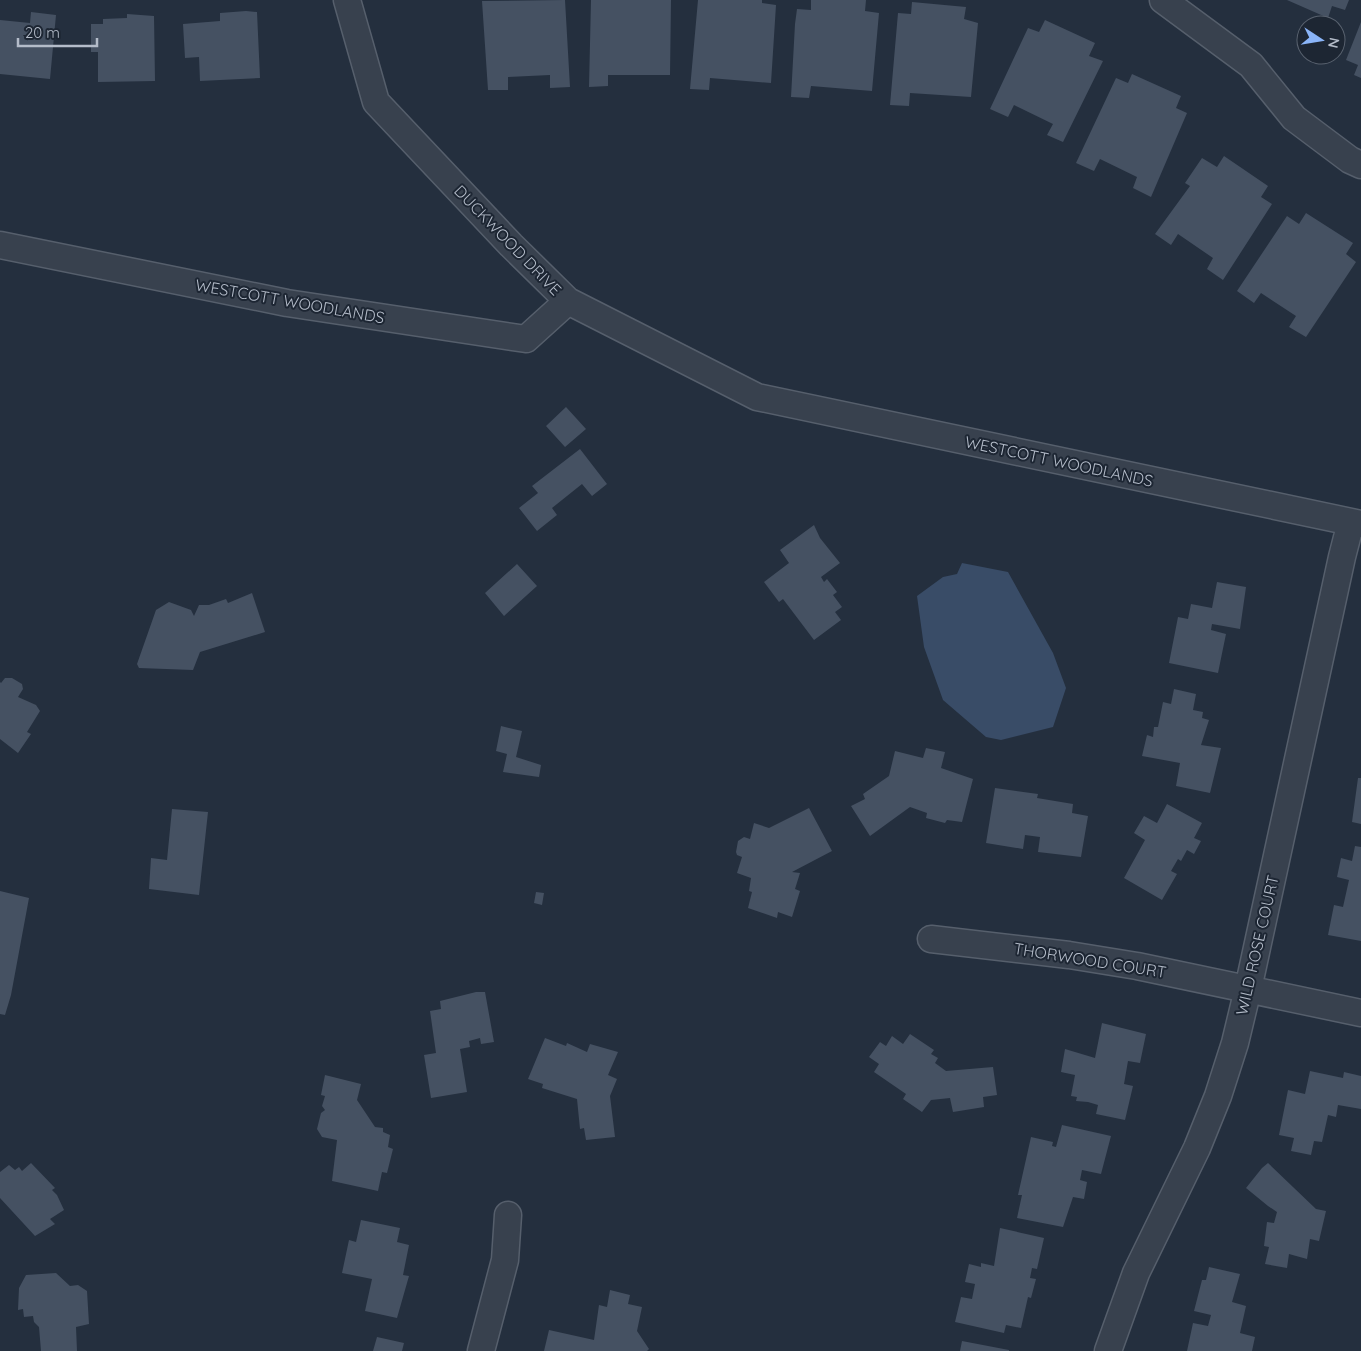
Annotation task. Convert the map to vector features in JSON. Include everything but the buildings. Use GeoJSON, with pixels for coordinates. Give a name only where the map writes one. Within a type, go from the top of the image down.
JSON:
{"type":"FeatureCollection","features":[{"type":"Feature","properties":{"kind":"street","name":"DUCKWOOD DRIVE"},"geometry":{"type":"LineString","coordinates":[[347,0],[376,102],[511,245],[568,301],[757,397]]}},
{"type":"Feature","properties":{"kind":"street"},"geometry":{"type":"LineString","coordinates":[[1163,0],[1251,65],[1294,118],[1350,160],[1361,165]]}},
{"type":"Feature","properties":{"kind":"street","name":"WESTCOTT WOODLANDS"},"geometry":{"type":"LineString","coordinates":[[0,245],[287,303],[526,339],[568,301]]}},
{"type":"Feature","properties":{"kind":"street","name":"WESTCOTT WOODLANDS"},"geometry":{"type":"LineString","coordinates":[[757,397],[1356,523]]}},
{"type":"Feature","properties":{"kind":"street","name":"WILD ROSE COURT"},"geometry":{"type":"LineString","coordinates":[[1108,1351],[1136,1273],[1197,1148],[1218,1096],[1235,1043],[1342,557],[1356,523]]}},
{"type":"Feature","properties":{"kind":"street","name":"THORWOOD COURT"},"geometry":{"type":"LineString","coordinates":[[932,940],[1069,955],[1137,966],[1361,1013]]}},
{"type":"Feature","properties":{"kind":"street"},"geometry":{"type":"LineString","coordinates":[[482,1351],[505,1260],[508,1215]]}},
{"type":"Feature","properties":{"kind":"water"},"geometry":{"type":"Polygon","coordinates":[[[962,563],[1008,572],[1053,653],[1066,688],[1053,727],[1001,740],[986,737],[943,700],[924,647],[917,596],[943,577],[957,574],[962,563]]]}}]}
